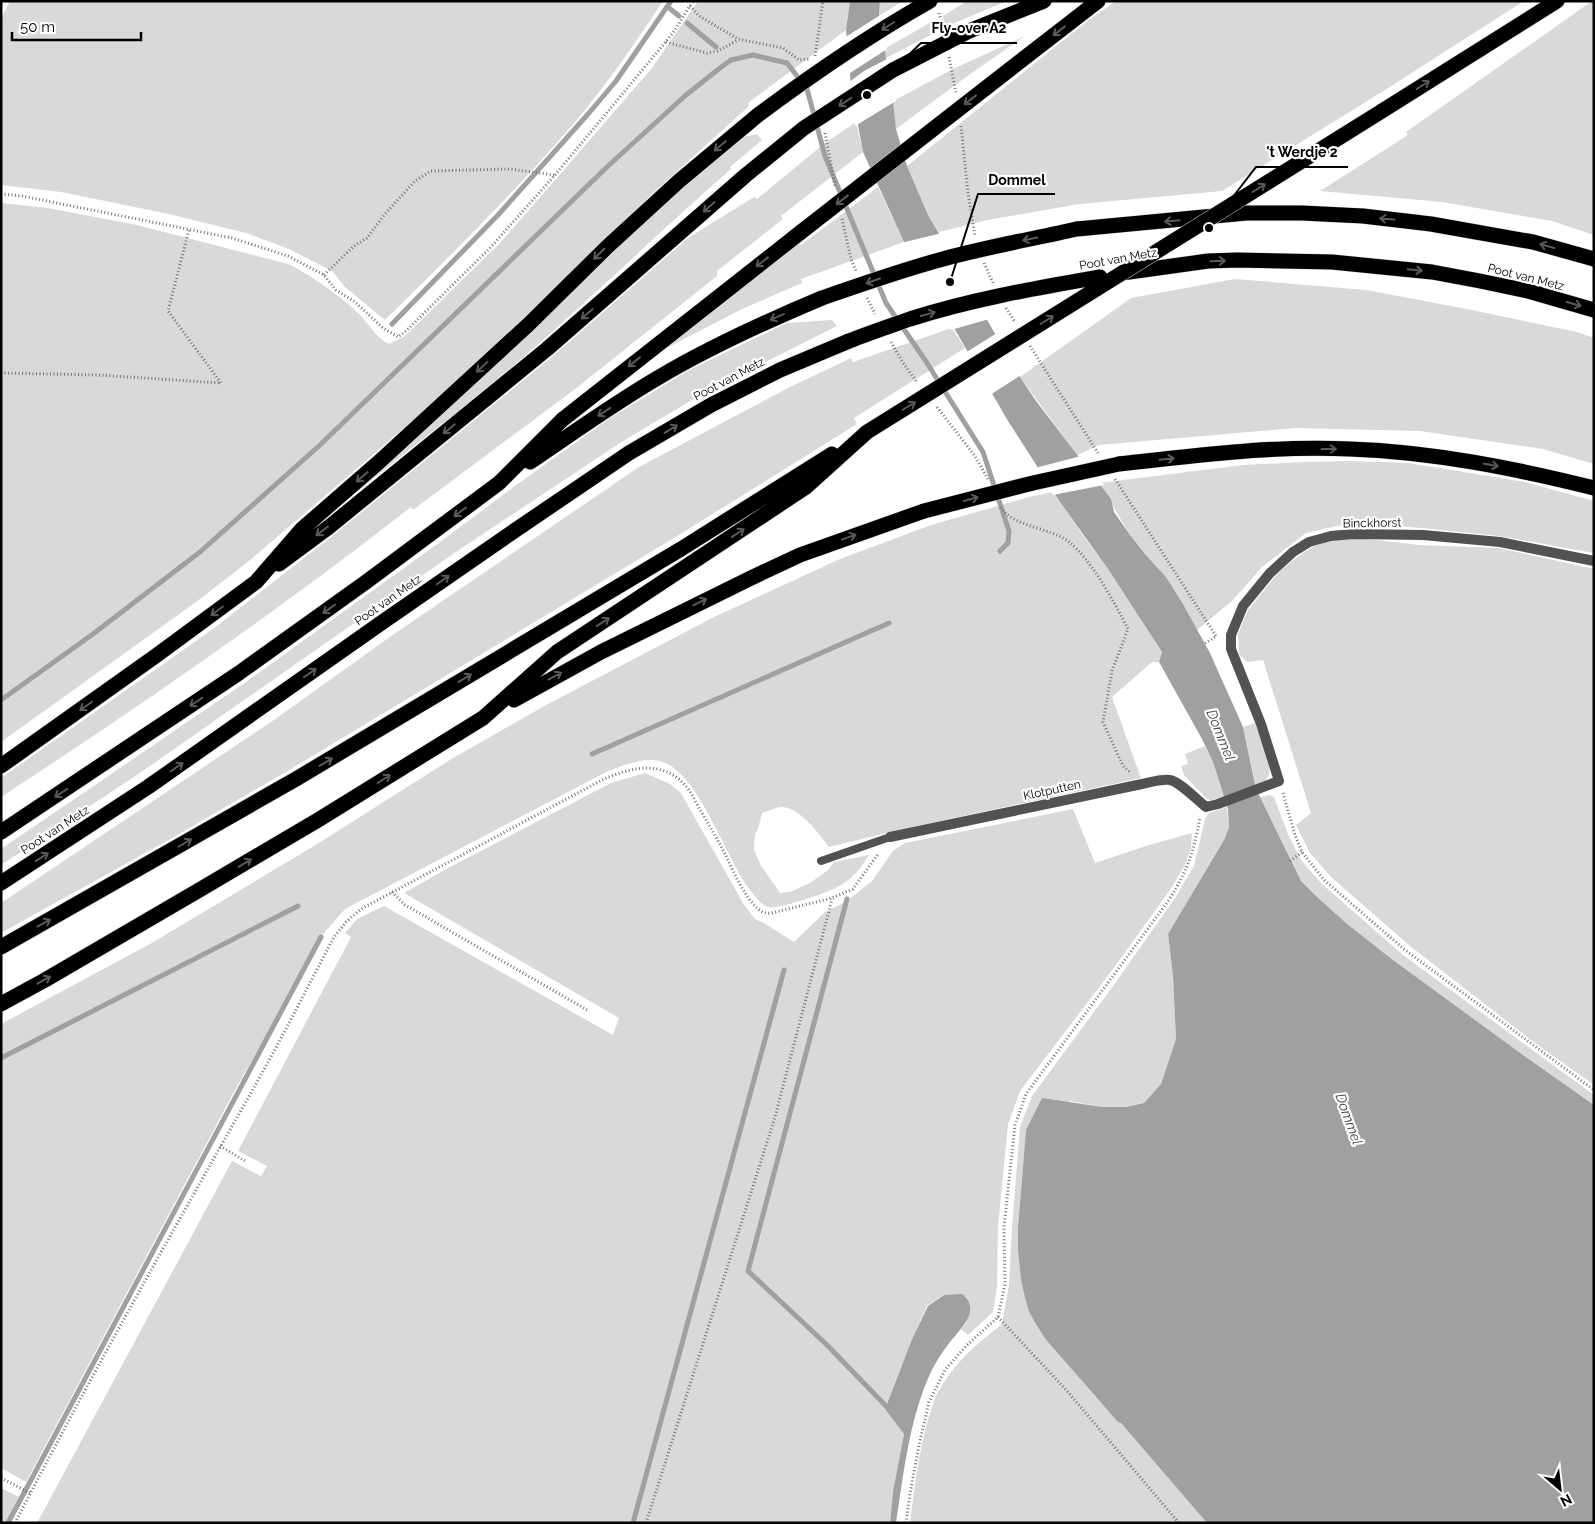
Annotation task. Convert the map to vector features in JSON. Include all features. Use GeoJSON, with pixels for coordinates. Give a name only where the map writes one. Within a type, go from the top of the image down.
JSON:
{"type":"FeatureCollection","features":[{"type":"Feature","properties":{"kind":"highway"},"geometry":{"type":"LineString","coordinates":[[256,582],[302,528],[379,462],[529,324],[607,247],[672,187],[758,115],[801,83],[863,41],[930,1]]}},
{"type":"Feature","properties":{"kind":"highway"},"geometry":{"type":"LineString","coordinates":[[1,766],[126,678],[329,526],[547,349],[746,175],[804,128],[893,70],[969,30],[1044,1]]}},
{"type":"Feature","properties":{"kind":"highway"},"geometry":{"type":"LineString","coordinates":[[499,483],[562,420],[800,232],[1098,1]]}},
{"type":"Feature","properties":{"kind":"highway"},"geometry":{"type":"LineString","coordinates":[[1,947],[296,780],[681,548],[1557,1]]}},
{"type":"Feature","properties":{"kind":"highway"},"geometry":{"type":"LineString","coordinates":[[1,832],[240,673],[499,483],[660,376],[759,325],[822,298],[897,272],[942,259],[1077,229],[1246,213],[1363,216],[1431,224],[1533,242],[1594,259]]}},
{"type":"Feature","properties":{"kind":"highway","name":"Poot van Metz"},"geometry":{"type":"LineString","coordinates":[[1,883],[148,787],[462,567],[629,454],[720,400],[780,370],[849,341],[910,319],[1005,294],[1151,268],[1208,261],[1247,260],[1332,262],[1432,272],[1528,291],[1594,310]]}},
{"type":"Feature","properties":{"kind":"highway"},"geometry":{"type":"LineString","coordinates":[[483,718],[557,652],[806,487],[868,432]]}},
{"type":"Feature","properties":{"kind":"highway"},"geometry":{"type":"LineString","coordinates":[[1,1004],[210,884],[483,718],[574,666],[743,581],[800,555],[924,511],[1033,482],[1119,464],[1298,449],[1349,448],[1408,453],[1531,472],[1594,488]]}},
{"type":"Feature","properties":{"kind":"street","name":"Binckhorst"},"geometry":{"type":"LineString","coordinates":[[1279,781],[1261,724],[1231,649],[1230,635],[1243,606],[1270,573],[1293,552],[1309,542],[1331,536],[1353,534],[1423,535],[1500,542],[1594,561]]}},
{"type":"Feature","properties":{"kind":"street","name":"Klotputten"},"geometry":{"type":"LineString","coordinates":[[890,837],[1142,784],[1170,780],[1181,784],[1206,807]]}},
{"type":"Feature","properties":{"kind":"street"},"geometry":{"type":"LineString","coordinates":[[1206,807],[1279,781]]}},
{"type":"Feature","properties":{"kind":"lane","name":"Klotputten"},"geometry":{"type":"LineString","coordinates":[[822,861],[890,837]]}},
{"type":"Feature","properties":{"kind":"path"},"geometry":{"type":"LineString","coordinates":[[1,194],[22,196],[232,238],[288,256],[324,275],[336,290],[355,302],[383,328],[398,337],[489,249],[555,175],[666,42],[693,1]]}},
{"type":"Feature","properties":{"kind":"path"},"geometry":{"type":"LineString","coordinates":[[690,6],[700,16],[738,39],[783,48],[799,60],[814,59],[823,1]]}},
{"type":"Feature","properties":{"kind":"path"},"geometry":{"type":"LineString","coordinates":[[666,42],[714,53],[738,39]]}},
{"type":"Feature","properties":{"kind":"path"},"geometry":{"type":"LineString","coordinates":[[824,132],[837,195]]}},
{"type":"Feature","properties":{"kind":"path"},"geometry":{"type":"LineString","coordinates":[[324,275],[354,246],[367,238],[385,214],[415,181],[431,171],[510,168],[555,175]]}},
{"type":"Feature","properties":{"kind":"path"},"geometry":{"type":"LineString","coordinates":[[840,212],[851,259],[857,274]]}},
{"type":"Feature","properties":{"kind":"path"},"geometry":{"type":"LineString","coordinates":[[1,373],[98,375],[221,383],[168,311],[188,230]]}},
{"type":"Feature","properties":{"kind":"path"},"geometry":{"type":"LineString","coordinates":[[865,296],[876,316]]}},
{"type":"Feature","properties":{"kind":"path"},"geometry":{"type":"LineString","coordinates":[[889,340],[903,363],[921,386]]}},
{"type":"Feature","properties":{"kind":"path"},"geometry":{"type":"LineString","coordinates":[[933,402],[975,456],[990,483]]}},
{"type":"Feature","properties":{"kind":"path"},"geometry":{"type":"LineString","coordinates":[[1000,506],[1008,517],[1067,540],[1081,553],[1110,595],[1128,629],[1112,671],[1103,722],[1123,766],[1142,784]]}},
{"type":"Feature","properties":{"kind":"path"},"geometry":{"type":"LineString","coordinates":[[1205,643],[1216,636]]}},
{"type":"Feature","properties":{"kind":"path"},"geometry":{"type":"LineString","coordinates":[[15,1523],[220,1146],[253,1090],[334,937],[346,922],[361,909],[602,780],[622,771],[642,768],[657,769],[671,774],[686,785],[744,890],[760,910],[766,914],[832,898],[853,889],[890,837]]}},
{"type":"Feature","properties":{"kind":"path"},"geometry":{"type":"LineString","coordinates":[[1279,781],[1302,852],[1324,880],[1405,950],[1594,1090]]}},
{"type":"Feature","properties":{"kind":"path"},"geometry":{"type":"LineString","coordinates":[[906,1523],[919,1444],[929,1402],[945,1370],[967,1345],[998,1317],[1005,1284],[1004,1227],[1015,1125],[1026,1094],[1158,916],[1179,884],[1193,854],[1200,813],[1206,807]]}},
{"type":"Feature","properties":{"kind":"path"},"geometry":{"type":"LineString","coordinates":[[1290,861],[1302,852]]}},
{"type":"Feature","properties":{"kind":"path"},"geometry":{"type":"LineString","coordinates":[[392,892],[405,905],[589,1011]]}},
{"type":"Feature","properties":{"kind":"path"},"geometry":{"type":"LineString","coordinates":[[646,1523],[774,1117],[832,898]]}},
{"type":"Feature","properties":{"kind":"path"},"geometry":{"type":"LineString","coordinates":[[220,1146],[248,1162]]}},
{"type":"Feature","properties":{"kind":"path"},"geometry":{"type":"LineString","coordinates":[[998,1317],[1068,1392],[1180,1523]]}},
{"type":"Feature","properties":{"kind":"path"},"geometry":{"type":"LineString","coordinates":[[1,1478],[30,1493]]}},
{"type":"Feature","properties":{"kind":"shaded area"},"geometry":{"type":"Polygon","coordinates":[[[10,1],[663,1],[618,66],[569,129],[502,203],[385,320],[345,287],[332,271],[289,249],[246,233],[169,214],[61,192],[1,185],[1,19],[10,1]]]}},
{"type":"Feature","properties":{"kind":"shaded area"},"geometry":{"type":"Polygon","coordinates":[[[698,1],[850,1],[846,30],[748,103],[749,106],[652,194],[524,319],[432,404],[249,561],[196,602],[1,742],[1,203],[48,208],[137,225],[288,264],[314,279],[341,299],[360,315],[379,337],[389,344],[405,336],[499,244],[652,68],[698,1]]]}},
{"type":"Feature","properties":{"kind":"shaded area"},"geometry":{"type":"Polygon","coordinates":[[[880,1],[903,1],[879,16],[880,1]]]}},
{"type":"Feature","properties":{"kind":"shaded area"},"geometry":{"type":"Polygon","coordinates":[[[967,1],[1007,1],[945,27],[943,16],[967,1]]]}},
{"type":"Feature","properties":{"kind":"shaded area"},"geometry":{"type":"Polygon","coordinates":[[[1116,1],[1524,1],[1222,191],[1080,204],[987,220],[939,232],[928,215],[907,166],[1086,22],[1116,1]]]}},
{"type":"Feature","properties":{"kind":"shaded area"},"geometry":{"type":"Polygon","coordinates":[[[1594,1],[1594,235],[1552,221],[1442,202],[1320,191],[1408,135],[1406,132],[1594,1]]]}},
{"type":"Feature","properties":{"kind":"shaded area"},"geometry":{"type":"Polygon","coordinates":[[[935,20],[938,31],[886,58],[884,49],[935,20]]]}},
{"type":"Feature","properties":{"kind":"shaded area"},"geometry":{"type":"Polygon","coordinates":[[[1025,36],[896,129],[893,101],[955,68],[1025,36]]]}},
{"type":"Feature","properties":{"kind":"shaded area"},"geometry":{"type":"Polygon","coordinates":[[[856,122],[863,152],[781,216],[783,219],[717,271],[717,276],[579,386],[413,510],[411,507],[311,583],[209,656],[106,728],[1,797],[1,778],[213,629],[336,533],[553,356],[688,238],[754,197],[757,199],[825,143],[856,122]]]}},
{"type":"Feature","properties":{"kind":"shaded area"},"geometry":{"type":"Polygon","coordinates":[[[757,134],[762,140],[730,167],[731,169],[543,340],[358,491],[355,487],[661,203],[740,138],[757,134]]]}},
{"type":"Feature","properties":{"kind":"shaded area"},"geometry":{"type":"Polygon","coordinates":[[[878,187],[904,242],[801,279],[802,283],[742,309],[661,351],[799,243],[801,245],[878,187]]]}},
{"type":"Feature","properties":{"kind":"shaded area"},"geometry":{"type":"Polygon","coordinates":[[[1235,279],[1366,290],[1577,332],[1594,338],[1594,464],[1543,449],[1420,431],[1296,428],[1099,445],[1077,455],[1020,377],[1131,298],[1235,279]]]}},
{"type":"Feature","properties":{"kind":"shaded area"},"geometry":{"type":"Polygon","coordinates":[[[832,320],[837,326],[704,393],[623,441],[450,556],[140,773],[1,865],[1,849],[246,682],[610,418],[689,370],[787,323],[832,320]]]}},
{"type":"Feature","properties":{"kind":"shaded area"},"geometry":{"type":"Polygon","coordinates":[[[952,328],[965,348],[854,418],[857,424],[674,538],[291,769],[174,837],[1,933],[1,903],[271,722],[394,634],[639,467],[790,387],[851,358],[853,362],[952,328]]]}},
{"type":"Feature","properties":{"kind":"shaded area"},"geometry":{"type":"Polygon","coordinates":[[[1350,461],[1408,463],[1525,482],[1594,501],[1594,553],[1499,536],[1351,523],[1306,533],[1262,567],[1232,601],[1197,630],[1166,577],[1130,535],[1099,483],[1243,465],[1350,461]]]}},
{"type":"Feature","properties":{"kind":"shaded area"},"geometry":{"type":"Polygon","coordinates":[[[1053,492],[1108,569],[1162,652],[1159,662],[1152,662],[1112,697],[1141,778],[903,829],[829,847],[808,822],[795,811],[781,807],[762,813],[755,834],[754,849],[760,864],[780,893],[790,892],[810,883],[828,870],[834,862],[869,855],[857,872],[837,888],[794,903],[768,907],[756,898],[747,886],[710,817],[688,782],[676,769],[663,762],[656,760],[642,761],[608,771],[345,909],[325,932],[234,1092],[26,1482],[1,1468],[1,1024],[150,944],[314,846],[453,758],[548,704],[714,617],[840,559],[931,525],[1053,492]]]}},
{"type":"Feature","properties":{"kind":"shaded area"},"geometry":{"type":"Polygon","coordinates":[[[1359,538],[1419,545],[1499,548],[1594,569],[1594,1085],[1535,1043],[1410,946],[1331,877],[1310,853],[1296,825],[1311,813],[1263,660],[1247,662],[1239,654],[1238,634],[1248,610],[1277,574],[1293,560],[1312,547],[1335,540],[1359,538]]]}},
{"type":"Feature","properties":{"kind":"shaded area"},"geometry":{"type":"Polygon","coordinates":[[[1255,723],[1269,765],[1268,777],[1256,786],[1243,727],[1255,723]]]}},
{"type":"Feature","properties":{"kind":"shaded area"},"geometry":{"type":"Polygon","coordinates":[[[1205,746],[1213,762],[1224,797],[1207,799],[1184,775],[1181,766],[1188,764],[1185,754],[1205,746]]]}},
{"type":"Feature","properties":{"kind":"shaded area"},"geometry":{"type":"Polygon","coordinates":[[[645,773],[670,784],[681,793],[743,903],[755,919],[794,942],[825,912],[846,902],[872,881],[893,851],[905,843],[1073,809],[1095,863],[1192,833],[1191,848],[1185,865],[1170,890],[1113,969],[1020,1091],[1008,1124],[998,1227],[997,1287],[993,1312],[968,1335],[961,1329],[967,1322],[943,1295],[927,1306],[885,1408],[904,1434],[893,1491],[890,1523],[37,1523],[232,1161],[261,1176],[267,1166],[238,1151],[351,937],[345,933],[357,919],[384,906],[613,1035],[619,1018],[404,893],[611,783],[645,773]]]}},
{"type":"Feature","properties":{"kind":"shaded area"},"geometry":{"type":"Polygon","coordinates":[[[1270,795],[1274,797],[1288,834],[1301,860],[1321,883],[1403,955],[1594,1095],[1594,1105],[1393,960],[1346,923],[1315,895],[1301,881],[1260,797],[1270,795]]]}},
{"type":"Feature","properties":{"kind":"shaded area"},"geometry":{"type":"Polygon","coordinates":[[[1227,807],[1229,828],[1224,840],[1168,934],[1173,976],[1176,1039],[1161,1084],[1144,1103],[1126,1107],[1103,1107],[1070,1101],[1026,1130],[1018,1227],[1018,1250],[1025,1298],[1029,1312],[1037,1326],[1047,1341],[1207,1523],[910,1523],[922,1446],[929,1416],[940,1388],[961,1360],[1002,1324],[1009,1285],[1020,1127],[1032,1096],[1175,898],[1194,866],[1205,819],[1209,813],[1227,807]]]}},
{"type":"Feature","properties":{"kind":"shaded area"},"geometry":{"type":"Polygon","coordinates":[[[1,1488],[19,1497],[6,1523],[1,1523],[1,1488]]]}},
{"type":"Feature","properties":{"kind":"water"},"geometry":{"type":"Polygon","coordinates":[[[850,1],[880,1],[879,15],[896,129],[907,166],[928,215],[963,273],[1020,377],[1036,401],[1111,499],[1114,512],[1130,535],[1166,577],[1183,604],[1210,653],[1243,727],[1255,784],[1301,881],[1346,923],[1393,960],[1594,1105],[1594,1523],[1207,1523],[1047,1341],[1029,1312],[1021,1279],[1018,1250],[1018,1227],[1026,1130],[1042,1098],[1103,1107],[1126,1107],[1144,1103],[1161,1084],[1176,1039],[1173,976],[1168,934],[1224,840],[1229,828],[1228,809],[1213,762],[1159,662],[1162,652],[1108,569],[1060,502],[1008,421],[904,242],[863,152],[851,87],[846,30],[850,1]]]}},
{"type":"Feature","properties":{"kind":"water"},"geometry":{"type":"Polygon","coordinates":[[[962,1294],[968,1300],[970,1313],[964,1325],[937,1361],[923,1392],[908,1447],[896,1523],[890,1523],[893,1491],[904,1434],[885,1409],[912,1339],[928,1306],[944,1295],[962,1294]]]}},
{"type":"Feature","properties":{"kind":"pier"},"geometry":{"type":"Polygon","coordinates":[[[882,14],[887,49],[847,75],[844,38],[882,14]]]}},
{"type":"Feature","properties":{"kind":"pier"},"geometry":{"type":"Polygon","coordinates":[[[889,58],[896,101],[855,126],[848,83],[864,71],[889,58]]]}},
{"type":"Feature","properties":{"kind":"pier"},"geometry":{"type":"Polygon","coordinates":[[[942,233],[989,319],[951,330],[901,243],[942,233]]]}},
{"type":"Feature","properties":{"kind":"pier"},"geometry":{"type":"Polygon","coordinates":[[[997,333],[1021,375],[990,395],[965,353],[997,333]]]}},
{"type":"Feature","properties":{"kind":"pier"},"geometry":{"type":"Polygon","coordinates":[[[1081,456],[1104,485],[1053,495],[1035,468],[1081,456]]]}},
{"type":"Feature","properties":{"kind":"waterway"},"geometry":{"type":"LineString","coordinates":[[392,324],[498,215],[589,113],[616,81],[671,1]]}},
{"type":"Feature","properties":{"kind":"waterway"},"geometry":{"type":"LineString","coordinates":[[668,7],[679,16]]}},
{"type":"Feature","properties":{"kind":"waterway"},"geometry":{"type":"LineString","coordinates":[[687,23],[716,47]]}},
{"type":"Feature","properties":{"kind":"waterway"},"geometry":{"type":"LineString","coordinates":[[1,700],[93,634],[200,552],[320,445],[608,166],[686,95],[731,60],[753,55],[787,63],[807,89],[825,156],[886,303],[927,363],[983,452],[1009,531],[1008,543],[1000,551]]}},
{"type":"Feature","properties":{"kind":"waterway"},"geometry":{"type":"LineString","coordinates":[[592,754],[889,623]]}},
{"type":"Feature","properties":{"kind":"waterway"},"geometry":{"type":"LineString","coordinates":[[847,899],[748,1271],[826,1344],[886,1406]]}},
{"type":"Feature","properties":{"kind":"waterway"},"geometry":{"type":"LineString","coordinates":[[1,1058],[298,906]]}},
{"type":"Feature","properties":{"kind":"waterway"},"geometry":{"type":"LineString","coordinates":[[8,1523],[321,937]]}},
{"type":"Feature","properties":{"kind":"waterway"},"geometry":{"type":"LineString","coordinates":[[633,1523],[784,970]]}},
{"type":"Feature","properties":{"kind":"place","name":"Fly-over A2"},"geometry":{"type":"Point","coordinates":[867,95]}},
{"type":"Feature","properties":{"kind":"place","name":"'t Werdje 2"},"geometry":{"type":"Point","coordinates":[1209,228]}},
{"type":"Feature","properties":{"kind":"place","name":"Dommel"},"geometry":{"type":"Point","coordinates":[950,282]}}]}
